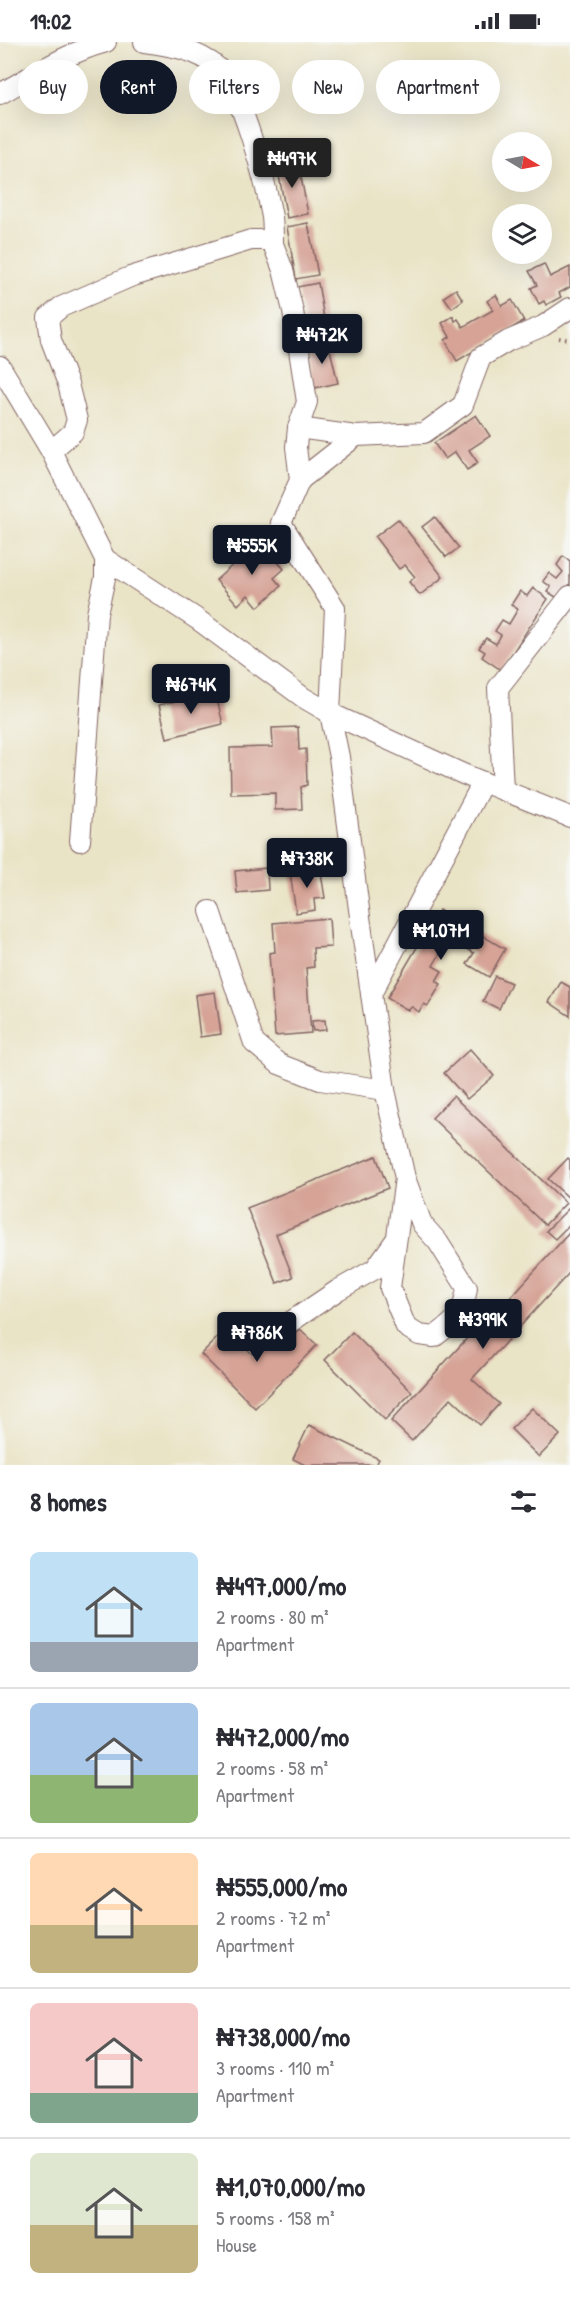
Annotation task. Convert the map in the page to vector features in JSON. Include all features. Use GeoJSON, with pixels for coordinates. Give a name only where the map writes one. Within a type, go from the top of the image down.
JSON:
{"type":"FeatureCollection","features":[{"type":"Feature","properties":{"kind":"street"},"geometry":{"type":"LineString","coordinates":[[0,94],[79,51],[106,42]]}},
{"type":"Feature","properties":{"kind":"street"},"geometry":{"type":"LineString","coordinates":[[144,42],[165,45],[202,56],[208,60]]}},
{"type":"Feature","properties":{"kind":"street"},"geometry":{"type":"LineString","coordinates":[[210,42],[216,60]]}},
{"type":"Feature","properties":{"kind":"street"},"geometry":{"type":"LineString","coordinates":[[243,114],[253,144],[272,219],[273,244],[283,270],[293,311],[307,402],[298,428],[300,480]]}},
{"type":"Feature","properties":{"kind":"street"},"geometry":{"type":"LineString","coordinates":[[51,451],[73,432],[77,420],[68,384],[51,340],[48,318],[61,307],[130,277],[251,240],[268,240],[273,244]]}},
{"type":"Feature","properties":{"kind":"street"},"geometry":{"type":"LineString","coordinates":[[298,428],[356,436],[424,433],[463,405],[481,357],[508,340],[543,326],[570,308]]}},
{"type":"Feature","properties":{"kind":"street"},"geometry":{"type":"LineString","coordinates":[[0,366],[51,451],[105,559],[105,579],[97,614],[80,841]]}},
{"type":"Feature","properties":{"kind":"street"},"geometry":{"type":"LineString","coordinates":[[356,436],[300,480],[281,523],[335,608],[330,713],[339,757],[385,1090],[405,1178],[422,1224],[438,1242],[467,1288],[464,1307],[460,1315],[455,1322],[434,1337],[419,1335],[406,1327],[390,1288],[405,1178]]}},
{"type":"Feature","properties":{"kind":"street"},"geometry":{"type":"LineString","coordinates":[[105,559],[197,619],[304,698],[330,713],[483,782],[568,813]]}},
{"type":"Feature","properties":{"kind":"street"},"geometry":{"type":"LineString","coordinates":[[503,790],[498,688],[570,596]]}},
{"type":"Feature","properties":{"kind":"street"},"geometry":{"type":"LineString","coordinates":[[371,994],[483,782]]}},
{"type":"Feature","properties":{"kind":"street"},"geometry":{"type":"LineString","coordinates":[[210,912],[243,1016],[255,1043],[279,1064],[320,1080],[385,1090]]}},
{"type":"Feature","properties":{"kind":"street"},"geometry":{"type":"LineString","coordinates":[[277,1332],[338,1290],[375,1269],[396,1239]]}},
{"type":"Feature","properties":{"kind":"building"},"geometry":{"type":"Polygon","coordinates":[[[298,161],[308,214],[287,218],[277,165],[298,161]]]}},
{"type":"Feature","properties":{"kind":"building"},"geometry":{"type":"Polygon","coordinates":[[[308,223],[318,275],[296,279],[287,227],[308,223]]]}},
{"type":"Feature","properties":{"kind":"building"},"geometry":{"type":"Polygon","coordinates":[[[544,264],[550,277],[570,267],[570,287],[559,293],[561,297],[546,305],[544,301],[539,304],[531,288],[537,285],[529,271],[544,264]]]}},
{"type":"Feature","properties":{"kind":"building"},"geometry":{"type":"Polygon","coordinates":[[[318,283],[327,336],[307,340],[297,287],[318,283]]]}},
{"type":"Feature","properties":{"kind":"building"},"geometry":{"type":"Polygon","coordinates":[[[456,289],[463,300],[452,308],[444,297],[456,289]]]}},
{"type":"Feature","properties":{"kind":"building"},"geometry":{"type":"Polygon","coordinates":[[[496,295],[502,306],[512,300],[524,321],[457,361],[445,340],[450,337],[442,323],[453,316],[455,321],[458,319],[463,327],[493,310],[487,301],[496,295]]]}},
{"type":"Feature","properties":{"kind":"building"},"geometry":{"type":"Polygon","coordinates":[[[328,341],[338,383],[315,388],[306,346],[328,341]]]}},
{"type":"Feature","properties":{"kind":"building"},"geometry":{"type":"Polygon","coordinates":[[[476,415],[490,436],[469,450],[478,463],[467,470],[455,452],[445,459],[434,443],[476,415]]]}},
{"type":"Feature","properties":{"kind":"building"},"geometry":{"type":"Polygon","coordinates":[[[435,517],[459,548],[446,557],[422,527],[435,517]]]}},
{"type":"Feature","properties":{"kind":"building"},"geometry":{"type":"Polygon","coordinates":[[[398,519],[443,577],[420,595],[409,582],[415,577],[405,565],[399,569],[375,537],[398,519]]]}},
{"type":"Feature","properties":{"kind":"building"},"geometry":{"type":"Polygon","coordinates":[[[259,541],[284,569],[274,578],[281,586],[258,607],[248,595],[238,605],[216,580],[259,541]]]}},
{"type":"Feature","properties":{"kind":"building"},"geometry":{"type":"Polygon","coordinates":[[[563,556],[570,561],[570,584],[559,599],[548,592],[551,587],[543,581],[549,573],[557,579],[563,572],[557,565],[563,556]]]}},
{"type":"Feature","properties":{"kind":"building"},"geometry":{"type":"Polygon","coordinates":[[[533,588],[548,599],[501,670],[482,657],[485,652],[479,648],[486,638],[496,644],[501,635],[495,631],[502,620],[509,624],[518,609],[511,605],[520,591],[527,596],[533,588]]]}},
{"type":"Feature","properties":{"kind":"building"},"geometry":{"type":"Polygon","coordinates":[[[215,691],[223,724],[167,738],[159,705],[215,691]]]}},
{"type":"Feature","properties":{"kind":"building"},"geometry":{"type":"Polygon","coordinates":[[[298,727],[299,750],[306,749],[307,785],[301,787],[302,809],[275,810],[275,793],[231,794],[230,748],[273,747],[272,728],[298,727]]]}},
{"type":"Feature","properties":{"kind":"building"},"geometry":{"type":"Polygon","coordinates":[[[320,867],[325,898],[314,899],[315,910],[296,913],[290,872],[320,867]]]}},
{"type":"Feature","properties":{"kind":"building"},"geometry":{"type":"Polygon","coordinates":[[[267,868],[268,890],[237,893],[235,871],[267,868]]]}},
{"type":"Feature","properties":{"kind":"building"},"geometry":{"type":"Polygon","coordinates":[[[439,910],[505,949],[489,977],[467,964],[474,953],[449,938],[433,966],[442,971],[436,981],[441,984],[428,1006],[424,1004],[419,1012],[412,1007],[408,1010],[387,998],[439,910]]]}},
{"type":"Feature","properties":{"kind":"building"},"geometry":{"type":"Polygon","coordinates":[[[329,918],[331,947],[313,948],[314,967],[306,968],[311,1033],[275,1036],[269,953],[275,952],[273,923],[329,918]]]}},
{"type":"Feature","properties":{"kind":"building"},"geometry":{"type":"Polygon","coordinates":[[[495,976],[511,983],[499,1009],[483,1001],[495,976]]]}},
{"type":"Feature","properties":{"kind":"building"},"geometry":{"type":"Polygon","coordinates":[[[561,982],[570,987],[570,1016],[549,1002],[561,982]]]}},
{"type":"Feature","properties":{"kind":"building"},"geometry":{"type":"Polygon","coordinates":[[[215,992],[221,1034],[200,1037],[195,995],[215,992]]]}},
{"type":"Feature","properties":{"kind":"building"},"geometry":{"type":"Polygon","coordinates":[[[325,1020],[326,1030],[313,1031],[312,1021],[325,1020]]]}},
{"type":"Feature","properties":{"kind":"building"},"geometry":{"type":"Polygon","coordinates":[[[470,1049],[494,1076],[467,1099],[444,1073],[470,1049]]]}},
{"type":"Feature","properties":{"kind":"building"},"geometry":{"type":"Polygon","coordinates":[[[453,1096],[566,1203],[545,1225],[432,1118],[453,1096]]]}},
{"type":"Feature","properties":{"kind":"building"},"geometry":{"type":"Polygon","coordinates":[[[376,1156],[388,1188],[276,1234],[293,1277],[277,1283],[247,1208],[376,1156]]]}},
{"type":"Feature","properties":{"kind":"building"},"geometry":{"type":"Polygon","coordinates":[[[568,1158],[570,1160],[570,1199],[548,1179],[568,1158]]]}},
{"type":"Feature","properties":{"kind":"building"},"geometry":{"type":"Polygon","coordinates":[[[568,1209],[570,1224],[555,1239],[546,1231],[568,1209]]]}},
{"type":"Feature","properties":{"kind":"building"},"geometry":{"type":"Polygon","coordinates":[[[570,1232],[570,1272],[472,1379],[499,1404],[480,1425],[451,1398],[412,1441],[391,1421],[482,1322],[477,1318],[491,1303],[499,1310],[570,1232]]]}},
{"type":"Feature","properties":{"kind":"building"},"geometry":{"type":"Polygon","coordinates":[[[227,1328],[252,1354],[269,1337],[275,1343],[280,1338],[286,1343],[300,1329],[317,1345],[255,1408],[201,1354],[227,1328]]]}},
{"type":"Feature","properties":{"kind":"building"},"geometry":{"type":"Polygon","coordinates":[[[352,1332],[412,1392],[385,1420],[325,1360],[352,1332]]]}},
{"type":"Feature","properties":{"kind":"building"},"geometry":{"type":"Polygon","coordinates":[[[532,1408],[560,1435],[539,1457],[511,1429],[532,1408]]]}},
{"type":"Feature","properties":{"kind":"building"},"geometry":{"type":"Polygon","coordinates":[[[309,1425],[379,1459],[376,1465],[305,1465],[293,1459],[309,1425]]]}}]}
